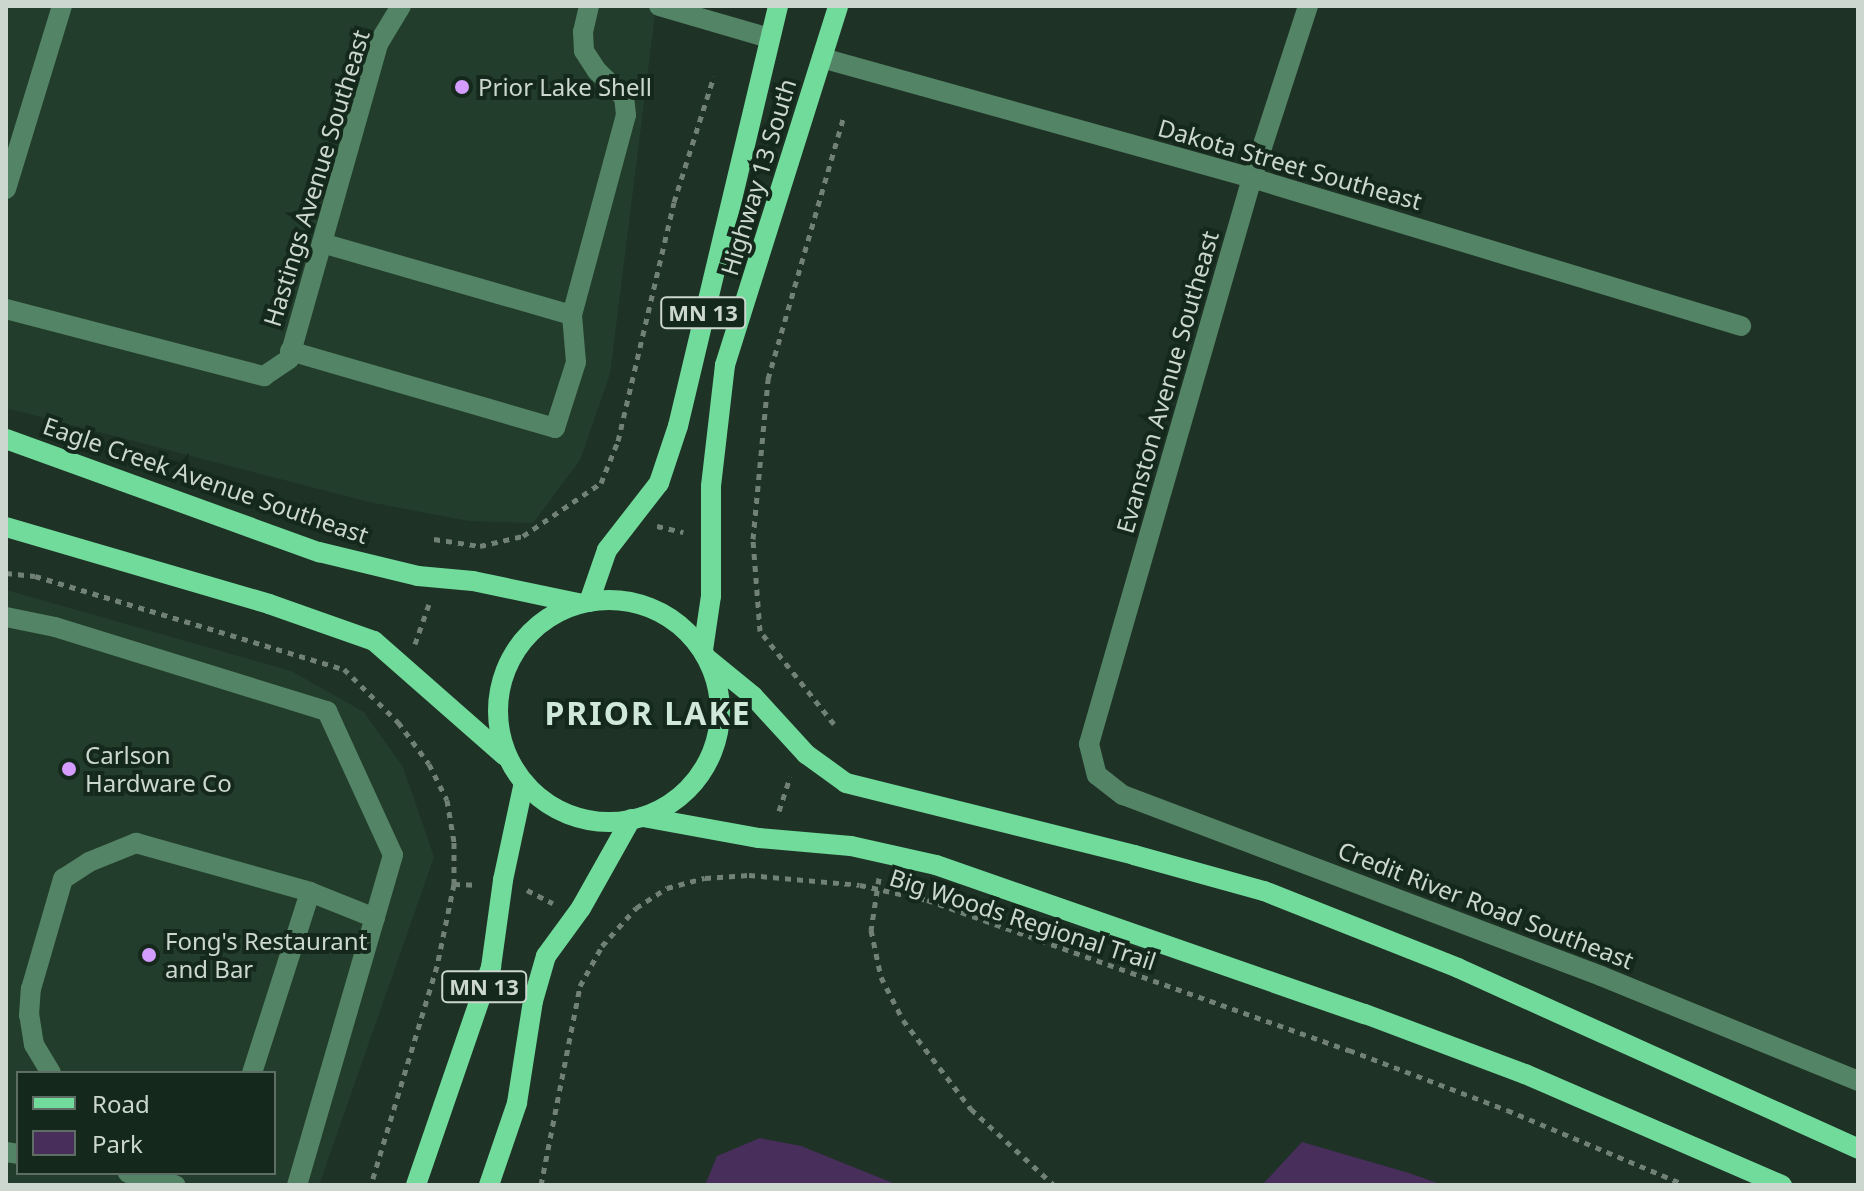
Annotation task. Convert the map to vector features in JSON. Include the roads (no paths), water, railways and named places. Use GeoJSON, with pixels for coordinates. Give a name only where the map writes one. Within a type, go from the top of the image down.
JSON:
{"type":"FeatureCollection","features":[{"type":"Feature","properties":{"kind":"main road","name":"Highway 13 South"},"geometry":{"type":"LineString","coordinates":[[583,602],[607,550],[659,483],[678,426],[778,6]]}},
{"type":"Feature","properties":{"kind":"main road","name":"Highway 13 South"},"geometry":{"type":"LineString","coordinates":[[706,655],[711,596],[711,486],[725,365],[838,6]]}},
{"type":"Feature","properties":{"kind":"main road","name":"Eagle Creek Avenue Southeast"},"geometry":{"type":"LineString","coordinates":[[6,439],[319,552],[418,576],[473,581],[583,602]]}},
{"type":"Feature","properties":{"kind":"main road"},"geometry":{"type":"LineString","coordinates":[[6,527],[269,604],[374,641],[510,761]]}},
{"type":"Feature","properties":{"kind":"main road"},"geometry":{"type":"LineString","coordinates":[[1782,1185],[1525,1074],[1107,921],[936,865],[851,846],[759,838],[637,818],[604,822],[570,816],[540,799],[510,761],[501,741],[497,707],[503,673],[520,642],[546,618],[583,602],[616,599],[653,607],[686,628],[706,655],[753,696],[806,754],[846,783],[1264,891],[1444,962],[1858,1149]]}},
{"type":"Feature","properties":{"kind":"main road"},"geometry":{"type":"LineString","coordinates":[[637,818],[677,800],[704,771],[719,735],[721,697],[706,655]]}},
{"type":"Feature","properties":{"kind":"main road","name":"MN 13"},"geometry":{"type":"LineString","coordinates":[[416,1185],[491,967],[502,887],[524,782]]}},
{"type":"Feature","properties":{"kind":"main road","name":"MN 13"},"geometry":{"type":"LineString","coordinates":[[489,1185],[517,1103],[533,1001],[546,956],[574,918],[637,818]]}},
{"type":"Feature","properties":{"kind":"street"},"geometry":{"type":"LineString","coordinates":[[6,189],[62,6]]}},
{"type":"Feature","properties":{"kind":"street","name":"Hastings Avenue Southeast"},"geometry":{"type":"LineString","coordinates":[[6,309],[264,376],[289,359],[378,44],[401,6]]}},
{"type":"Feature","properties":{"kind":"street"},"geometry":{"type":"LineString","coordinates":[[290,351],[555,428],[576,362],[572,315],[626,115],[624,97],[597,71],[584,51],[583,32],[589,6]]}},
{"type":"Feature","properties":{"kind":"street"},"geometry":{"type":"LineString","coordinates":[[659,6],[769,38]]}},
{"type":"Feature","properties":{"kind":"street","name":"Evanston Avenue Southeast"},"geometry":{"type":"LineString","coordinates":[[1097,775],[1089,744],[1252,178],[1308,6]]}},
{"type":"Feature","properties":{"kind":"street","name":"Dakota Street Southeast"},"geometry":{"type":"LineString","coordinates":[[822,58],[1252,178],[1741,326]]}},
{"type":"Feature","properties":{"kind":"street"},"geometry":{"type":"LineString","coordinates":[[322,243],[572,315]]}},
{"type":"Feature","properties":{"kind":"street"},"geometry":{"type":"LineString","coordinates":[[6,617],[55,627],[327,711],[393,855],[297,1185]]}},
{"type":"Feature","properties":{"kind":"street","name":"Credit River Road Southeast"},"geometry":{"type":"LineString","coordinates":[[1097,775],[1123,795],[1601,976],[1858,1081]]}},
{"type":"Feature","properties":{"kind":"street"},"geometry":{"type":"LineString","coordinates":[[50,1071],[34,1045],[29,1015],[31,989],[63,879],[89,862],[136,843],[310,892],[375,918]]}},
{"type":"Feature","properties":{"kind":"street"},"geometry":{"type":"LineString","coordinates":[[253,1071],[310,892]]}},
{"type":"Feature","properties":{"kind":"street"},"geometry":{"type":"LineString","coordinates":[[136,1175],[175,1185]]}},
{"type":"Feature","properties":{"kind":"place","name":"Prior Lake Shell"},"geometry":{"type":"Point","coordinates":[462,87]}},
{"type":"Feature","properties":{"kind":"place","name":"Carlson Hardware Co"},"geometry":{"type":"Point","coordinates":[69,769]}},
{"type":"Feature","properties":{"kind":"place","name":"Fong's Restaurant and Bar"},"geometry":{"type":"Point","coordinates":[149,955]}},
{"type":"Feature","properties":{"kind":"district","name":"PRIOR LAKE"},"geometry":{"type":"Point","coordinates":[648,713]}}]}
